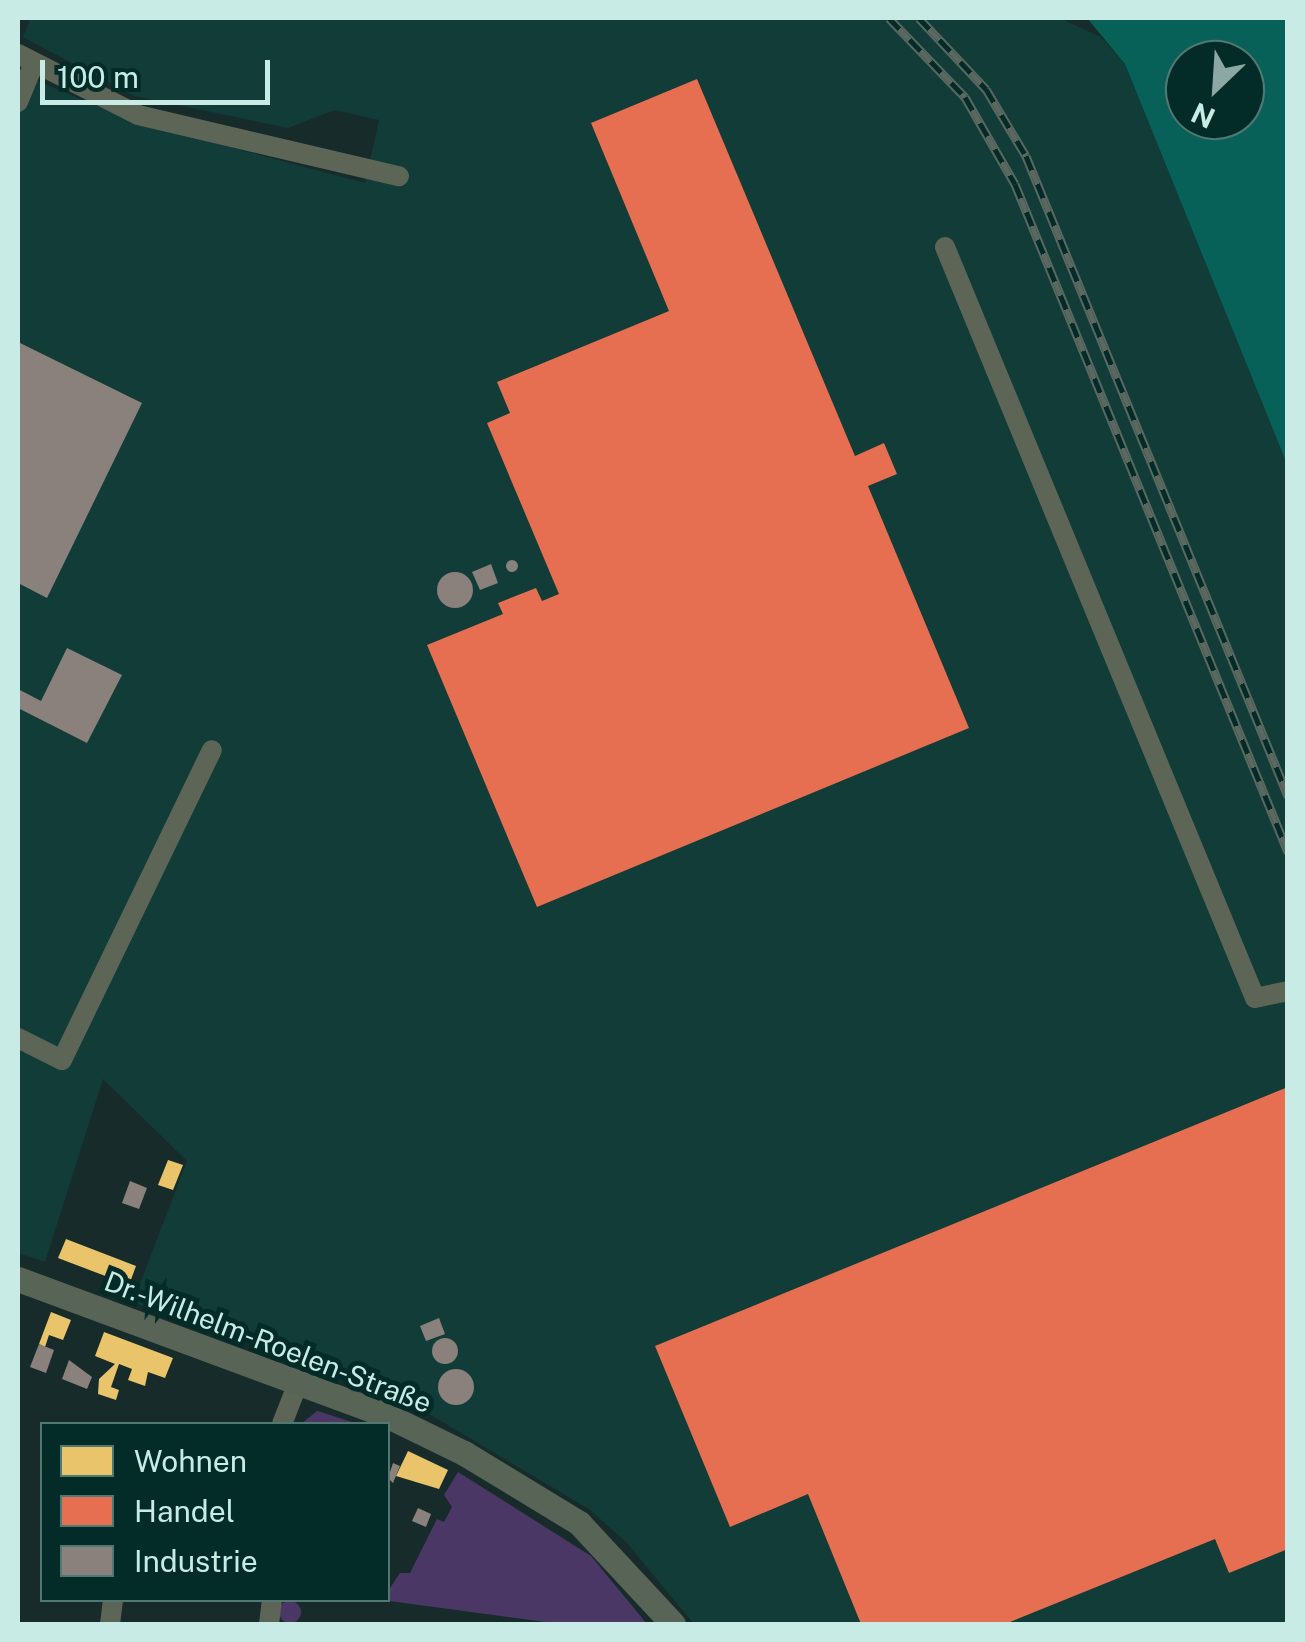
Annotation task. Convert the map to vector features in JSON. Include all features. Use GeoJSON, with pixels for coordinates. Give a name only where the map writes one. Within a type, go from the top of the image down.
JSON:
{"type":"FeatureCollection","features":[{"type":"Feature","properties":{"kind":"main road","name":"Dr.-Wilhelm-Roelen-Straße"},"geometry":{"type":"LineString","coordinates":[[18,1279],[388,1416],[534,1492],[614,1557],[673,1624]]}},
{"type":"Feature","properties":{"kind":"street"},"geometry":{"type":"LineString","coordinates":[[18,102],[26,59],[138,115],[398,176]]}},
{"type":"Feature","properties":{"kind":"street"},"geometry":{"type":"LineString","coordinates":[[945,247],[1255,998],[1288,990]]}},
{"type":"Feature","properties":{"kind":"street"},"geometry":{"type":"LineString","coordinates":[[18,1038],[62,1060],[212,750]]}},
{"type":"Feature","properties":{"kind":"street"},"geometry":{"type":"LineString","coordinates":[[283,1422],[298,1383]]}},
{"type":"Feature","properties":{"kind":"shaded area"},"geometry":{"type":"Polygon","coordinates":[[[31,18],[1059,18],[1101,37],[1125,64],[1287,464],[1287,1624],[694,1624],[627,1543],[589,1509],[402,1398],[133,1302],[187,1161],[103,1079],[45,1262],[18,1253],[18,73],[136,122],[365,183],[379,120],[335,110],[288,128],[134,96],[23,37],[31,18]]]}},
{"type":"Feature","properties":{"kind":"shaded area"},"geometry":{"type":"Polygon","coordinates":[[[1087,18],[1287,18],[1287,464],[1125,64],[1087,18]]]}},
{"type":"Feature","properties":{"kind":"shaded area"},"geometry":{"type":"Polygon","coordinates":[[[317,1411],[352,1422],[303,1422],[317,1411]]]}},
{"type":"Feature","properties":{"kind":"shaded area"},"geometry":{"type":"Polygon","coordinates":[[[458,1472],[591,1556],[647,1624],[561,1624],[390,1601],[390,1588],[400,1573],[410,1573],[437,1519],[444,1522],[452,1507],[444,1495],[458,1472]]]}},
{"type":"Feature","properties":{"kind":"shaded area"},"geometry":{"type":"Polygon","coordinates":[[[294,1602],[300,1608],[298,1620],[282,1620],[282,1604],[294,1602]]]}},
{"type":"Feature","properties":{"kind":"building: Wohnen"},"geometry":{"type":"Polygon","coordinates":[[[168,1160],[183,1165],[173,1190],[158,1185],[168,1160]]]}},
{"type":"Feature","properties":{"kind":"building: Wohnen"},"geometry":{"type":"Polygon","coordinates":[[[66,1239],[136,1266],[129,1285],[58,1258],[66,1239]]]}},
{"type":"Feature","properties":{"kind":"building: Wohnen"},"geometry":{"type":"Polygon","coordinates":[[[51,1312],[71,1320],[63,1340],[49,1335],[45,1347],[39,1344],[51,1312]]]}},
{"type":"Feature","properties":{"kind":"building: Wohnen"},"geometry":{"type":"Polygon","coordinates":[[[104,1332],[173,1358],[165,1378],[148,1372],[145,1386],[128,1380],[132,1369],[119,1364],[111,1387],[119,1390],[116,1400],[98,1394],[99,1379],[115,1364],[95,1356],[104,1332]]]}},
{"type":"Feature","properties":{"kind":"building: Wohnen"},"geometry":{"type":"Polygon","coordinates":[[[408,1451],[448,1470],[439,1489],[396,1476],[408,1451]]]}},
{"type":"Feature","properties":{"kind":"building: Handel"},"geometry":{"type":"Polygon","coordinates":[[[697,79],[855,456],[884,443],[897,474],[868,486],[969,728],[537,907],[427,645],[503,614],[498,603],[536,588],[542,601],[559,594],[487,423],[510,413],[497,382],[669,311],[591,123],[697,79]]]}},
{"type":"Feature","properties":{"kind":"building: Handel"},"geometry":{"type":"Polygon","coordinates":[[[1288,1087],[1288,1549],[1229,1573],[1215,1539],[1005,1624],[861,1624],[808,1494],[730,1527],[655,1346],[1288,1087]]]}},
{"type":"Feature","properties":{"kind":"building: Industrie"},"geometry":{"type":"Polygon","coordinates":[[[18,342],[142,403],[47,598],[18,583],[18,342]]]}},
{"type":"Feature","properties":{"kind":"building: Industrie"},"geometry":{"type":"Polygon","coordinates":[[[512,560],[518,566],[512,572],[506,566],[512,560]]]}},
{"type":"Feature","properties":{"kind":"building: Industrie"},"geometry":{"type":"Polygon","coordinates":[[[491,564],[498,583],[480,590],[472,572],[491,564]]]}},
{"type":"Feature","properties":{"kind":"building: Industrie"},"geometry":{"type":"Polygon","coordinates":[[[455,572],[467,578],[473,590],[467,602],[455,608],[443,602],[437,590],[443,578],[455,572]]]}},
{"type":"Feature","properties":{"kind":"building: Industrie"},"geometry":{"type":"Polygon","coordinates":[[[67,648],[122,675],[87,743],[18,708],[18,689],[41,701],[67,648]]]}},
{"type":"Feature","properties":{"kind":"building: Industrie"},"geometry":{"type":"Polygon","coordinates":[[[130,1181],[147,1188],[139,1209],[122,1203],[130,1181]]]}},
{"type":"Feature","properties":{"kind":"building: Industrie"},"geometry":{"type":"Polygon","coordinates":[[[439,1318],[445,1334],[426,1341],[420,1326],[439,1318]]]}},
{"type":"Feature","properties":{"kind":"building: Industrie"},"geometry":{"type":"Polygon","coordinates":[[[445,1338],[454,1342],[458,1351],[454,1360],[445,1364],[436,1360],[432,1351],[436,1342],[445,1338]]]}},
{"type":"Feature","properties":{"kind":"building: Industrie"},"geometry":{"type":"Polygon","coordinates":[[[39,1344],[54,1350],[46,1373],[30,1367],[39,1344]]]}},
{"type":"Feature","properties":{"kind":"building: Industrie"},"geometry":{"type":"Polygon","coordinates":[[[69,1360],[92,1377],[87,1389],[62,1379],[69,1360]]]}},
{"type":"Feature","properties":{"kind":"building: Industrie"},"geometry":{"type":"Polygon","coordinates":[[[456,1369],[469,1374],[474,1387],[469,1400],[456,1405],[443,1400],[438,1387],[443,1374],[456,1369]]]}},
{"type":"Feature","properties":{"kind":"building: Industrie"},"geometry":{"type":"Polygon","coordinates":[[[393,1463],[400,1466],[393,1483],[393,1463]]]}},
{"type":"Feature","properties":{"kind":"building: Industrie"},"geometry":{"type":"Polygon","coordinates":[[[418,1508],[431,1514],[426,1527],[412,1521],[418,1508]]]}},
{"type":"Feature","properties":{"kind":"railway"},"geometry":{"type":"LineString","coordinates":[[889,18],[965,97],[1015,184],[1288,852]]}},
{"type":"Feature","properties":{"kind":"railway"},"geometry":{"type":"LineString","coordinates":[[919,18],[986,89],[1026,156],[1288,796]]}}]}
